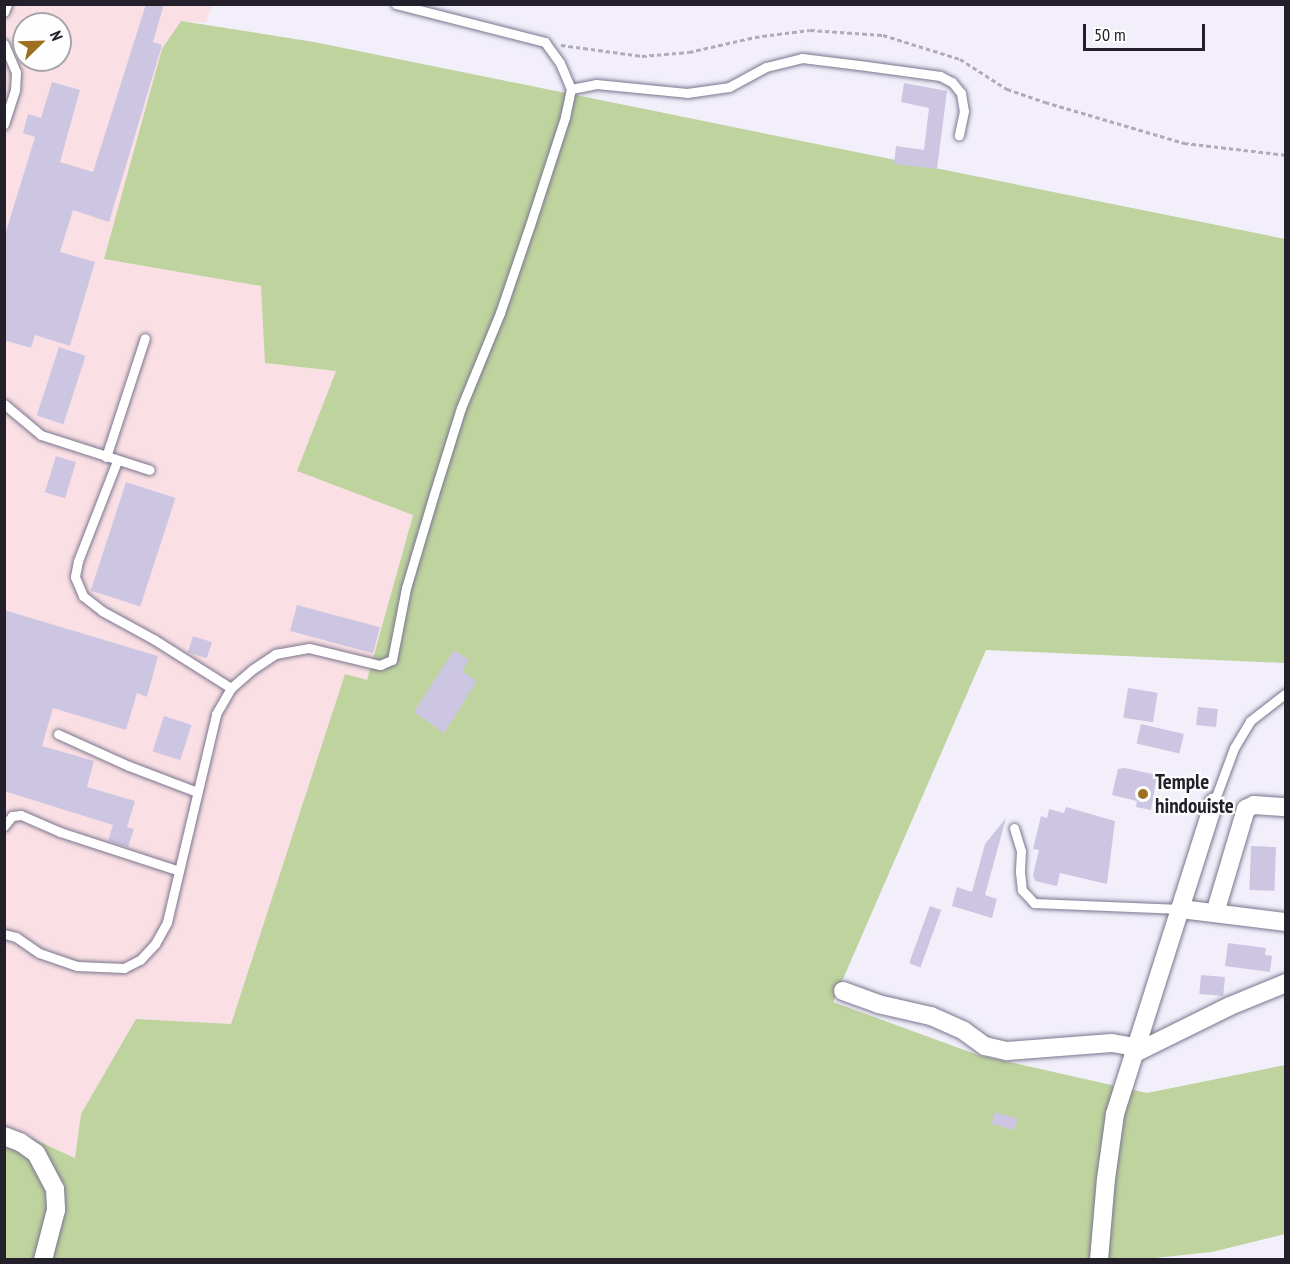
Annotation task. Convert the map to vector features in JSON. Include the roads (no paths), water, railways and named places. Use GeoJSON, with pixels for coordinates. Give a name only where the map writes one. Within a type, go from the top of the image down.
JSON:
{"type":"FeatureCollection","features":[{"type":"Feature","properties":{"kind":"street"},"geometry":{"type":"LineString","coordinates":[[1099,1260],[1106,1179],[1115,1114],[1214,802]]}},
{"type":"Feature","properties":{"kind":"street"},"geometry":{"type":"LineString","coordinates":[[1215,913],[1246,809],[1254,805],[1286,807]]}},
{"type":"Feature","properties":{"kind":"street"},"geometry":{"type":"LineString","coordinates":[[1181,909],[1286,922]]}},
{"type":"Feature","properties":{"kind":"street"},"geometry":{"type":"LineString","coordinates":[[843,992],[878,1004],[931,1016],[964,1031],[985,1046],[1007,1051],[1112,1043],[1134,1051],[1230,1006],[1286,983]]}},
{"type":"Feature","properties":{"kind":"street"},"geometry":{"type":"LineString","coordinates":[[4,1136],[20,1142],[36,1153],[55,1189],[56,1210],[44,1260]]}},
{"type":"Feature","properties":{"kind":"lane"},"geometry":{"type":"LineString","coordinates":[[4,12],[7,4]]}},
{"type":"Feature","properties":{"kind":"lane"},"geometry":{"type":"LineString","coordinates":[[4,934],[16,937],[39,953],[77,966],[124,968],[140,960],[155,944],[167,921],[216,714],[231,688],[275,654],[309,648],[380,664],[392,660],[406,588],[434,494],[461,408],[500,313],[530,225],[565,117],[571,89],[560,63],[545,42],[396,4]]}},
{"type":"Feature","properties":{"kind":"lane"},"geometry":{"type":"LineString","coordinates":[[4,44],[16,72],[15,90],[4,124]]}},
{"type":"Feature","properties":{"kind":"lane"},"geometry":{"type":"LineString","coordinates":[[571,89],[596,84],[687,93],[729,87],[766,67],[802,58],[940,76],[952,82],[961,93],[964,111],[959,135]]}},
{"type":"Feature","properties":{"kind":"lane"},"geometry":{"type":"LineString","coordinates":[[106,457],[145,338]]}},
{"type":"Feature","properties":{"kind":"lane"},"geometry":{"type":"LineString","coordinates":[[4,404],[41,435],[150,470]]}},
{"type":"Feature","properties":{"kind":"lane"},"geometry":{"type":"LineString","coordinates":[[117,461],[78,561],[75,577],[83,596],[102,611],[155,640],[231,688]]}},
{"type":"Feature","properties":{"kind":"lane"},"geometry":{"type":"LineString","coordinates":[[1214,802],[1234,748],[1250,721],[1286,693]]}},
{"type":"Feature","properties":{"kind":"lane"},"geometry":{"type":"LineString","coordinates":[[58,734],[129,766],[197,792]]}},
{"type":"Feature","properties":{"kind":"lane"},"geometry":{"type":"LineString","coordinates":[[4,826],[12,816],[21,815],[60,831],[179,871]]}},
{"type":"Feature","properties":{"kind":"lane"},"geometry":{"type":"LineString","coordinates":[[1014,828],[1021,851],[1022,890],[1034,903],[1181,909]]}},
{"type":"Feature","properties":{"kind":"place","name":"Temple hindouiste"},"geometry":{"type":"Point","coordinates":[1143,794]}}]}
